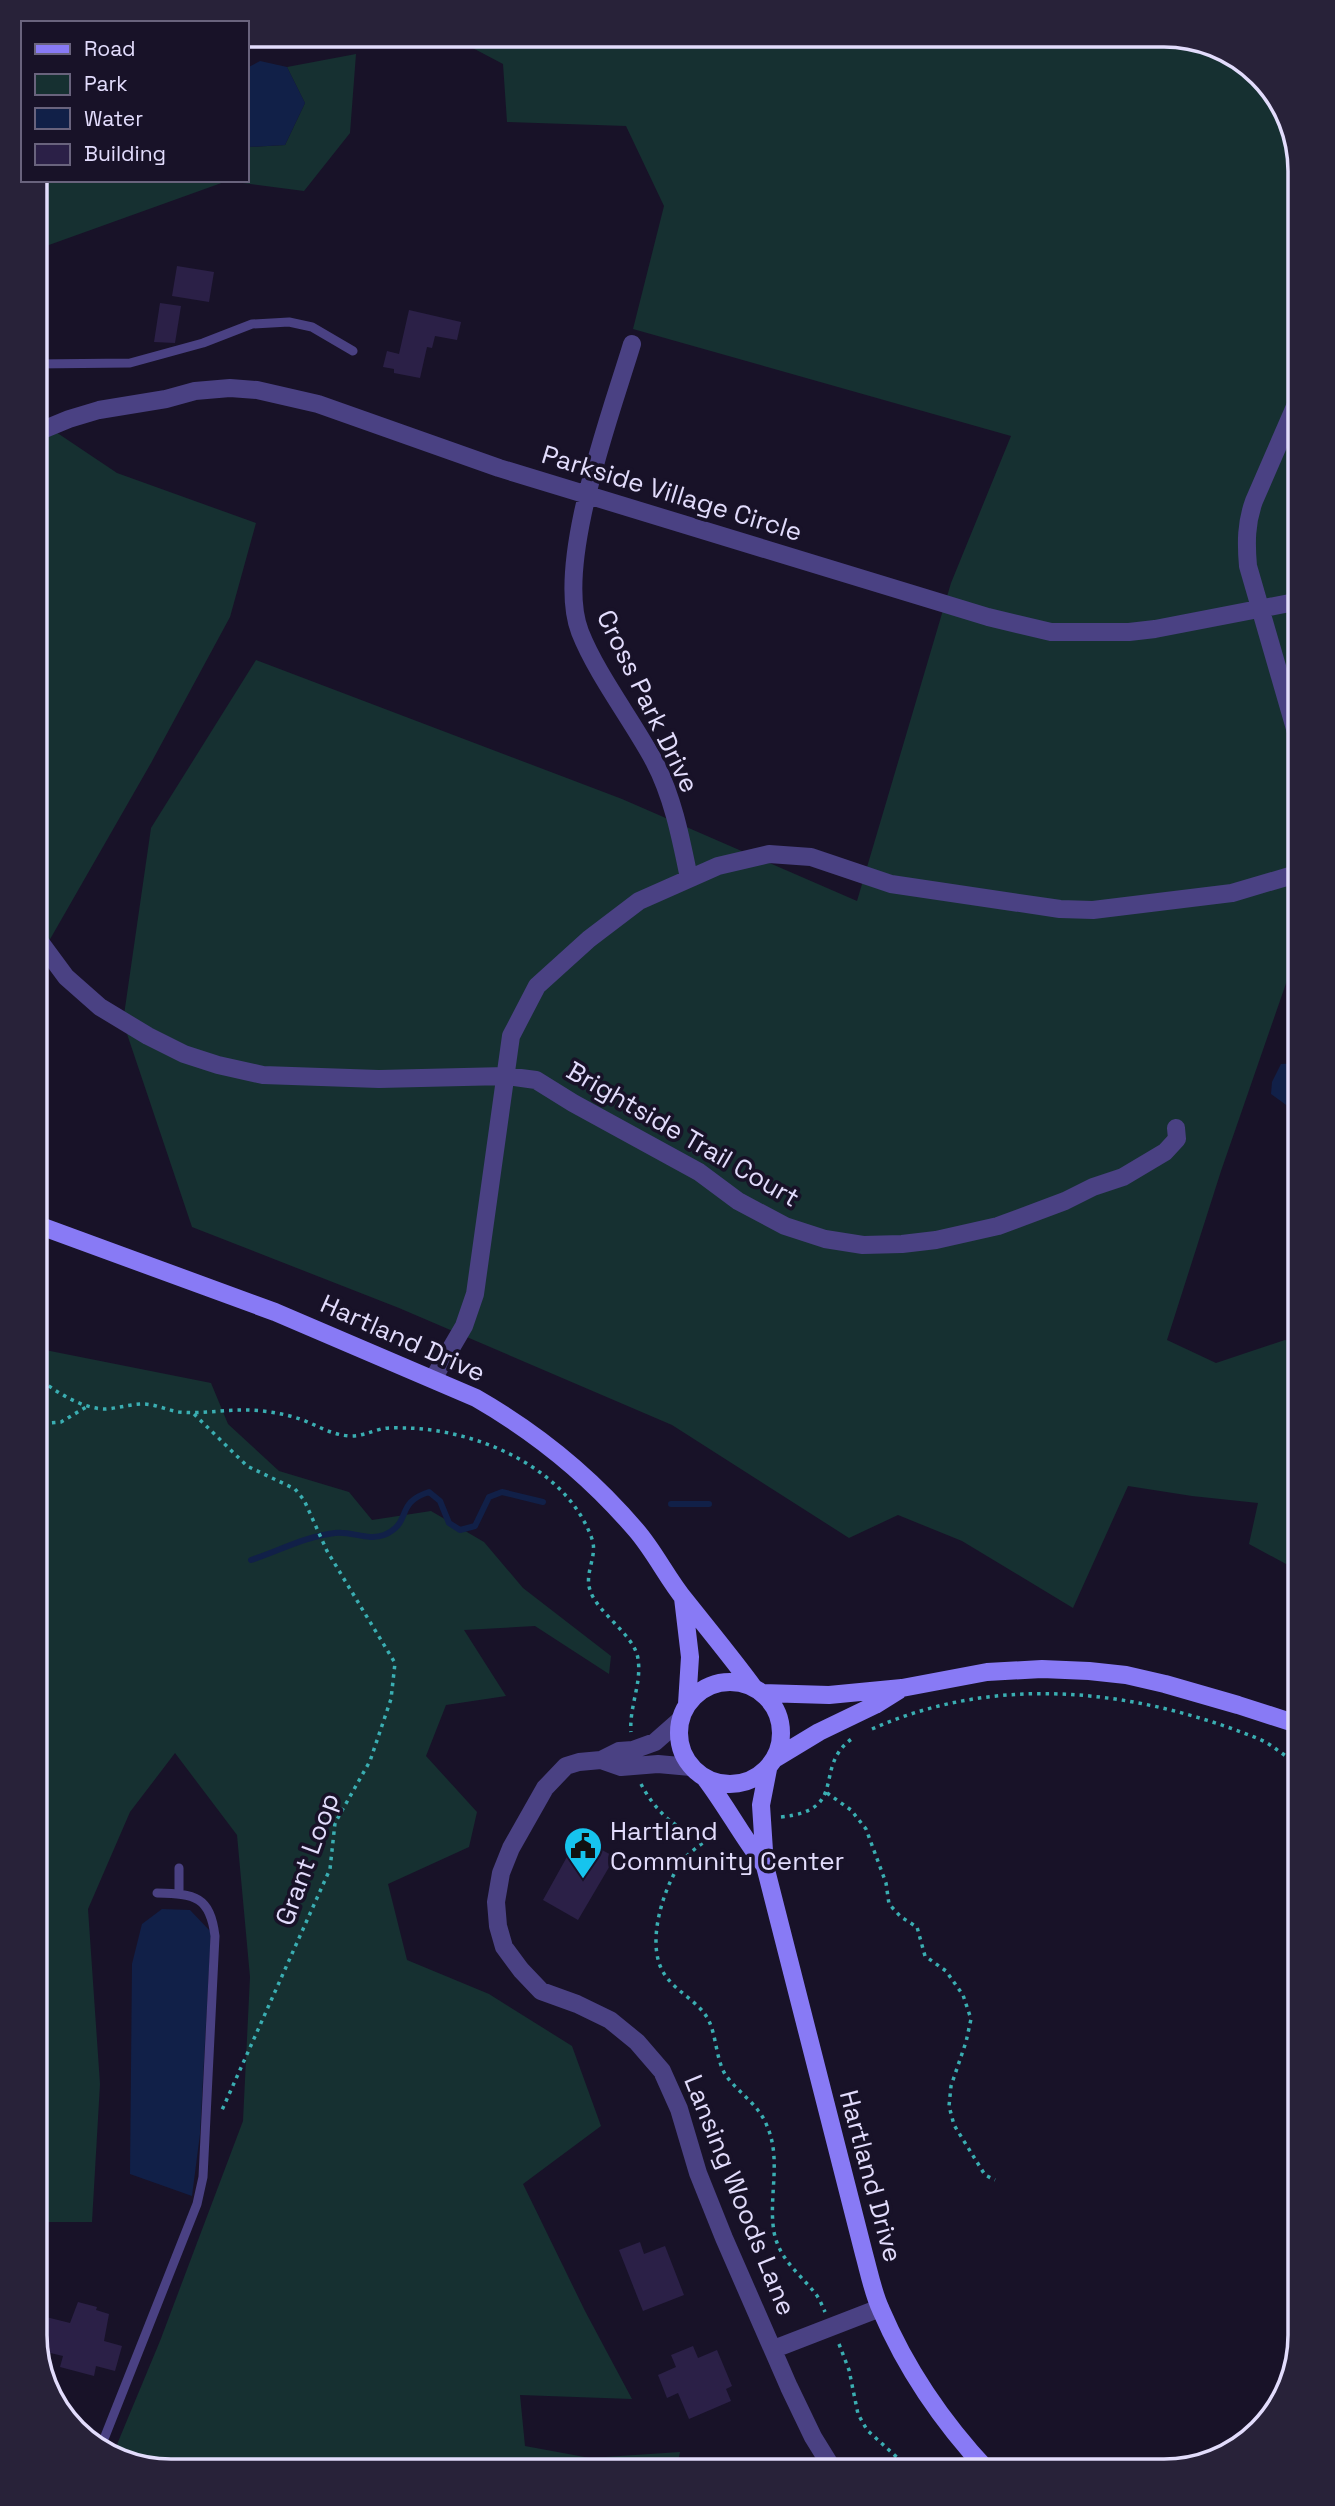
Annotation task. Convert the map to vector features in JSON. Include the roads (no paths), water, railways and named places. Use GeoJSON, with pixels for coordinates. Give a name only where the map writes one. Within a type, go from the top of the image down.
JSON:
{"type":"FeatureCollection","features":[{"type":"Feature","properties":{"kind":"main road","name":"Hartland Drive"},"geometry":{"type":"LineString","coordinates":[[48,1229],[275,1311],[476,1398],[544,1440],[574,1466],[637,1531],[683,1598],[758,1690],[774,1705],[782,1738],[771,1763],[761,1805],[765,1866],[863,2254],[880,2308],[903,2357],[934,2407],[978,2459]]}},
{"type":"Feature","properties":{"kind":"main road","name":"Hartland Drive"},"geometry":{"type":"LineString","coordinates":[[683,1598],[690,1643],[684,1712],[678,1737],[682,1753],[730,1811],[747,1843],[765,1866]]}},
{"type":"Feature","properties":{"kind":"main road"},"geometry":{"type":"LineString","coordinates":[[684,1712],[699,1692],[714,1684],[731,1681],[758,1690],[829,1695],[902,1689],[987,1672],[1042,1669],[1126,1675],[1238,1704],[1288,1722]]}},
{"type":"Feature","properties":{"kind":"main road"},"geometry":{"type":"LineString","coordinates":[[698,1773],[720,1784],[738,1785],[754,1779],[771,1763],[819,1732],[902,1689]]}},
{"type":"Feature","properties":{"kind":"street","name":"Cross Park Drive"},"geometry":{"type":"LineString","coordinates":[[632,344],[578,537],[575,598],[577,621],[580,633],[660,773],[681,838],[689,878]]}},
{"type":"Feature","properties":{"kind":"street","name":"Parkside Village Circle"},"geometry":{"type":"LineString","coordinates":[[48,427],[89,413],[195,391],[230,388],[257,390],[318,404],[499,468],[988,617],[1051,632],[1129,632],[1155,629],[1288,604]]}},
{"type":"Feature","properties":{"kind":"street"},"geometry":{"type":"LineString","coordinates":[[1288,423],[1249,516],[1246,540],[1248,566],[1288,703]]}},
{"type":"Feature","properties":{"kind":"street"},"geometry":{"type":"LineString","coordinates":[[433,1379],[464,1326],[475,1294],[511,1036],[537,986],[589,939],[630,907],[659,891],[718,866],[769,854],[811,857],[891,884],[1060,908],[1093,910],[1232,893],[1288,877]]}},
{"type":"Feature","properties":{"kind":"street"},"geometry":{"type":"LineString","coordinates":[[48,952],[66,977],[100,1007],[184,1054],[218,1065],[263,1075],[379,1079],[506,1076]]}},
{"type":"Feature","properties":{"kind":"street","name":"Brightside Trail Court"},"geometry":{"type":"LineString","coordinates":[[506,1076],[536,1080],[688,1165],[738,1201],[785,1226],[825,1239],[863,1245],[936,1240],[998,1226],[1041,1211],[1093,1187],[1123,1177],[1166,1152],[1177,1139],[1177,1128]]}},
{"type":"Feature","properties":{"kind":"street","name":"Lansing Woods Lane"},"geometry":{"type":"LineString","coordinates":[[684,1712],[655,1742],[633,1751],[619,1751],[601,1760],[566,1766],[545,1788],[511,1847],[501,1873],[496,1902],[498,1926],[504,1947],[541,1991],[578,2004],[610,2020],[636,2042],[662,2071],[679,2109],[698,2172],[724,2238],[813,2437],[826,2459]]}},
{"type":"Feature","properties":{"kind":"street","name":"Lansing Woods Lane"},"geometry":{"type":"LineString","coordinates":[[601,1760],[621,1767],[658,1764],[698,1773]]}},
{"type":"Feature","properties":{"kind":"street"},"geometry":{"type":"LineString","coordinates":[[774,2349],[880,2308]]}},
{"type":"Feature","properties":{"kind":"lane"},"geometry":{"type":"LineString","coordinates":[[48,364],[130,363],[203,343],[252,324],[289,322],[312,327],[353,351]]}},
{"type":"Feature","properties":{"kind":"lane"},"geometry":{"type":"LineString","coordinates":[[178,1867],[178,1894]]}},
{"type":"Feature","properties":{"kind":"lane"},"geometry":{"type":"LineString","coordinates":[[104,2439],[197,2204],[204,2177],[215,1936],[212,1915],[202,1902],[178,1894],[157,1893]]}},
{"type":"Feature","properties":{"kind":"water"},"geometry":{"type":"Polygon","coordinates":[[[260,61],[287,67],[305,103],[285,145],[248,147],[248,67],[260,61]]]}},
{"type":"Feature","properties":{"kind":"water"},"geometry":{"type":"Polygon","coordinates":[[[1281,1064],[1288,1064],[1288,1106],[1271,1094],[1272,1082],[1281,1064]]]}},
{"type":"Feature","properties":{"kind":"water"},"geometry":{"type":"Polygon","coordinates":[[[162,1909],[190,1910],[211,1932],[200,2134],[192,2196],[130,2174],[132,1964],[142,1924],[162,1909]]]}},
{"type":"Feature","properties":{"kind":"waterway"},"geometry":{"type":"LineString","coordinates":[[251,1560],[324,1535],[384,1535],[398,1525],[411,1502],[429,1492],[440,1501],[449,1523],[460,1530],[475,1526],[489,1497],[502,1492],[543,1502]]}},
{"type":"Feature","properties":{"kind":"waterway"},"geometry":{"type":"LineString","coordinates":[[671,1504],[709,1504]]}},
{"type":"Feature","properties":{"kind":"place","name":"Hartland Community Center"},"geometry":{"type":"Point","coordinates":[583,1880]}}]}
